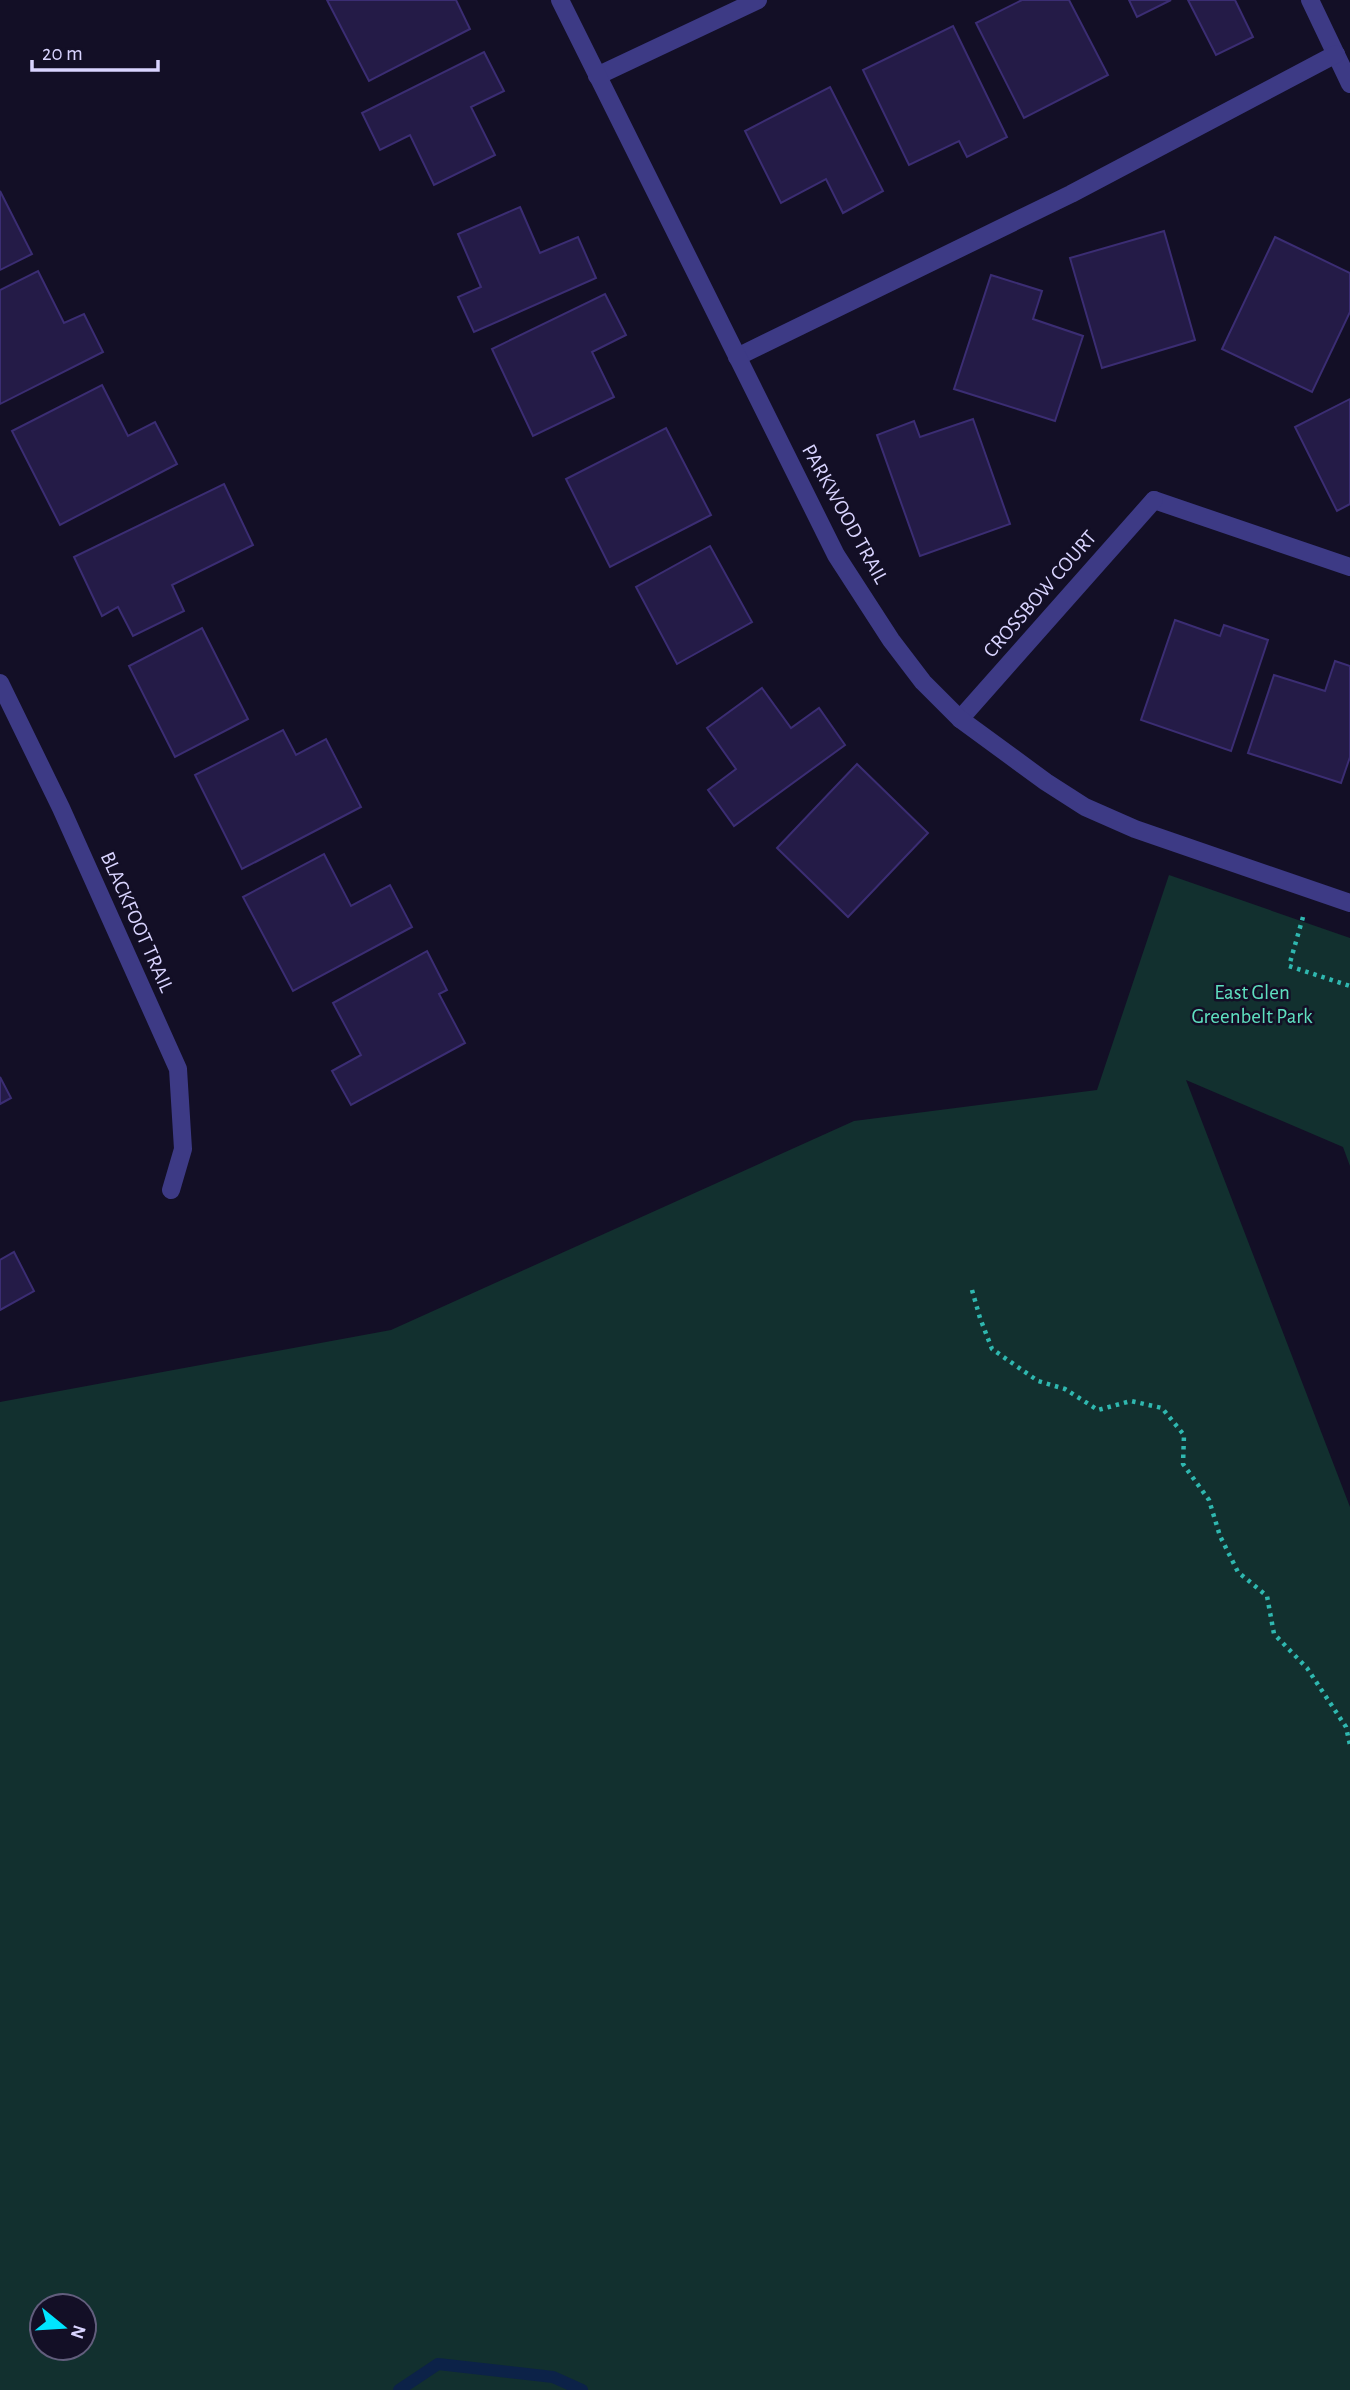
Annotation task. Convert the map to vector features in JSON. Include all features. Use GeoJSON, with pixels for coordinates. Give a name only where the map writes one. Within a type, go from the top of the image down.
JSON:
{"type":"FeatureCollection","features":[{"type":"Feature","properties":{"kind":"street","name":"PARKWOOD TRAIL"},"geometry":{"type":"LineString","coordinates":[[560,0],[836,555],[923,682],[960,719],[1085,807],[1135,829],[1350,902]]}},
{"type":"Feature","properties":{"kind":"street"},"geometry":{"type":"LineString","coordinates":[[597,76],[758,0]]}},
{"type":"Feature","properties":{"kind":"street"},"geometry":{"type":"LineString","coordinates":[[1310,0],[1350,84]]}},
{"type":"Feature","properties":{"kind":"street"},"geometry":{"type":"LineString","coordinates":[[737,357],[1071,194],[1336,54]]}},
{"type":"Feature","properties":{"kind":"street","name":"CROSSBOW COURT"},"geometry":{"type":"LineString","coordinates":[[960,719],[1154,500],[1350,567]]}},
{"type":"Feature","properties":{"kind":"street","name":"BLACKFOOT TRAIL"},"geometry":{"type":"LineString","coordinates":[[0,683],[61,808],[178,1069],[183,1149],[171,1190]]}},
{"type":"Feature","properties":{"kind":"path"},"geometry":{"type":"LineString","coordinates":[[1310,889],[1289,966],[1350,986]]}},
{"type":"Feature","properties":{"kind":"path"},"geometry":{"type":"LineString","coordinates":[[972,1290],[979,1318],[992,1349],[1038,1381],[1065,1389],[1098,1410],[1131,1401],[1162,1408],[1184,1435],[1183,1464],[1209,1500],[1220,1536],[1238,1572],[1267,1596],[1274,1634],[1307,1668],[1346,1727],[1350,1745]]}},
{"type":"Feature","properties":{"kind":"green space","name":"East Glen Greenbelt Park"},"geometry":{"type":"Polygon","coordinates":[[[1169,875],[1350,938],[1350,1166],[1343,1147],[1186,1080],[1350,1507],[1350,2390],[0,2390],[0,1402],[391,1330],[854,1121],[1097,1090],[1169,875]]]}},
{"type":"Feature","properties":{"kind":"building"},"geometry":{"type":"Polygon","coordinates":[[[327,0],[456,0],[470,29],[369,81],[327,0]]]}},
{"type":"Feature","properties":{"kind":"building"},"geometry":{"type":"Polygon","coordinates":[[[1022,0],[1069,0],[1108,75],[1024,118],[976,23],[1022,0]]]}},
{"type":"Feature","properties":{"kind":"building"},"geometry":{"type":"Polygon","coordinates":[[[1129,0],[1171,0],[1137,17],[1129,0]]]}},
{"type":"Feature","properties":{"kind":"building"},"geometry":{"type":"Polygon","coordinates":[[[1188,0],[1235,0],[1253,37],[1216,55],[1188,0]]]}},
{"type":"Feature","properties":{"kind":"building"},"geometry":{"type":"Polygon","coordinates":[[[953,26],[1007,137],[967,157],[959,141],[909,165],[863,70],[953,26]]]}},
{"type":"Feature","properties":{"kind":"building"},"geometry":{"type":"Polygon","coordinates":[[[484,52],[504,91],[471,107],[495,155],[434,185],[410,135],[380,150],[362,113],[484,52]]]}},
{"type":"Feature","properties":{"kind":"building"},"geometry":{"type":"Polygon","coordinates":[[[830,87],[883,191],[843,213],[826,179],[781,203],[745,131],[830,87]]]}},
{"type":"Feature","properties":{"kind":"building"},"geometry":{"type":"Polygon","coordinates":[[[0,191],[32,254],[0,270],[0,191]]]}},
{"type":"Feature","properties":{"kind":"building"},"geometry":{"type":"Polygon","coordinates":[[[520,207],[540,253],[578,237],[596,278],[474,332],[458,297],[481,287],[458,234],[520,207]]]}},
{"type":"Feature","properties":{"kind":"building"},"geometry":{"type":"Polygon","coordinates":[[[1164,231],[1195,340],[1102,368],[1070,258],[1164,231]]]}},
{"type":"Feature","properties":{"kind":"building"},"geometry":{"type":"Polygon","coordinates":[[[1275,237],[1350,273],[1350,312],[1312,392],[1222,349],[1275,237]]]}},
{"type":"Feature","properties":{"kind":"building"},"geometry":{"type":"Polygon","coordinates":[[[38,271],[64,323],[84,314],[103,352],[0,404],[0,290],[38,271]]]}},
{"type":"Feature","properties":{"kind":"building"},"geometry":{"type":"Polygon","coordinates":[[[991,275],[1042,291],[1033,319],[1083,336],[1055,421],[954,389],[991,275]]]}},
{"type":"Feature","properties":{"kind":"building"},"geometry":{"type":"Polygon","coordinates":[[[605,294],[626,335],[592,352],[614,397],[533,436],[492,349],[605,294]]]}},
{"type":"Feature","properties":{"kind":"building"},"geometry":{"type":"Polygon","coordinates":[[[102,385],[128,436],[155,422],[177,464],[60,525],[12,431],[102,385]]]}},
{"type":"Feature","properties":{"kind":"building"},"geometry":{"type":"Polygon","coordinates":[[[1350,399],[1350,504],[1337,511],[1295,427],[1350,399]]]}},
{"type":"Feature","properties":{"kind":"building"},"geometry":{"type":"Polygon","coordinates":[[[973,419],[1010,524],[920,556],[877,435],[914,421],[920,437],[973,419]]]}},
{"type":"Feature","properties":{"kind":"building"},"geometry":{"type":"Polygon","coordinates":[[[666,428],[711,515],[610,567],[566,479],[666,428]]]}},
{"type":"Feature","properties":{"kind":"building"},"geometry":{"type":"Polygon","coordinates":[[[224,484],[253,545],[172,585],[184,611],[133,636],[118,607],[102,616],[74,557],[224,484]]]}},
{"type":"Feature","properties":{"kind":"building"},"geometry":{"type":"Polygon","coordinates":[[[710,546],[752,622],[677,664],[636,587],[710,546]]]}},
{"type":"Feature","properties":{"kind":"building"},"geometry":{"type":"Polygon","coordinates":[[[1175,620],[1220,636],[1224,625],[1268,640],[1231,751],[1141,720],[1175,620]]]}},
{"type":"Feature","properties":{"kind":"building"},"geometry":{"type":"Polygon","coordinates":[[[202,628],[248,719],[175,757],[129,666],[202,628]]]}},
{"type":"Feature","properties":{"kind":"building"},"geometry":{"type":"Polygon","coordinates":[[[1335,661],[1350,666],[1350,757],[1341,783],[1248,753],[1274,675],[1325,691],[1335,661]]]}},
{"type":"Feature","properties":{"kind":"building"},"geometry":{"type":"Polygon","coordinates":[[[762,688],[791,728],[819,708],[845,745],[734,826],[708,790],[736,769],[707,728],[762,688]]]}},
{"type":"Feature","properties":{"kind":"building"},"geometry":{"type":"Polygon","coordinates":[[[283,730],[296,755],[326,739],[361,807],[242,869],[195,775],[283,730]]]}},
{"type":"Feature","properties":{"kind":"building"},"geometry":{"type":"Polygon","coordinates":[[[857,764],[928,833],[848,917],[777,848],[857,764]]]}},
{"type":"Feature","properties":{"kind":"building"},"geometry":{"type":"Polygon","coordinates":[[[324,854],[351,906],[390,885],[412,927],[293,991],[243,897],[324,854]]]}},
{"type":"Feature","properties":{"kind":"building"},"geometry":{"type":"Polygon","coordinates":[[[427,951],[447,990],[439,994],[465,1043],[351,1105],[332,1071],[361,1055],[333,1003],[427,951]]]}},
{"type":"Feature","properties":{"kind":"building"},"geometry":{"type":"Polygon","coordinates":[[[0,1077],[11,1098],[0,1104],[0,1077]]]}},
{"type":"Feature","properties":{"kind":"building"},"geometry":{"type":"Polygon","coordinates":[[[14,1252],[34,1291],[0,1310],[0,1260],[14,1252]]]}},
{"type":"Feature","properties":{"kind":"waterway"},"geometry":{"type":"LineString","coordinates":[[399,2390],[438,2364],[553,2377],[582,2390]]}}]}
